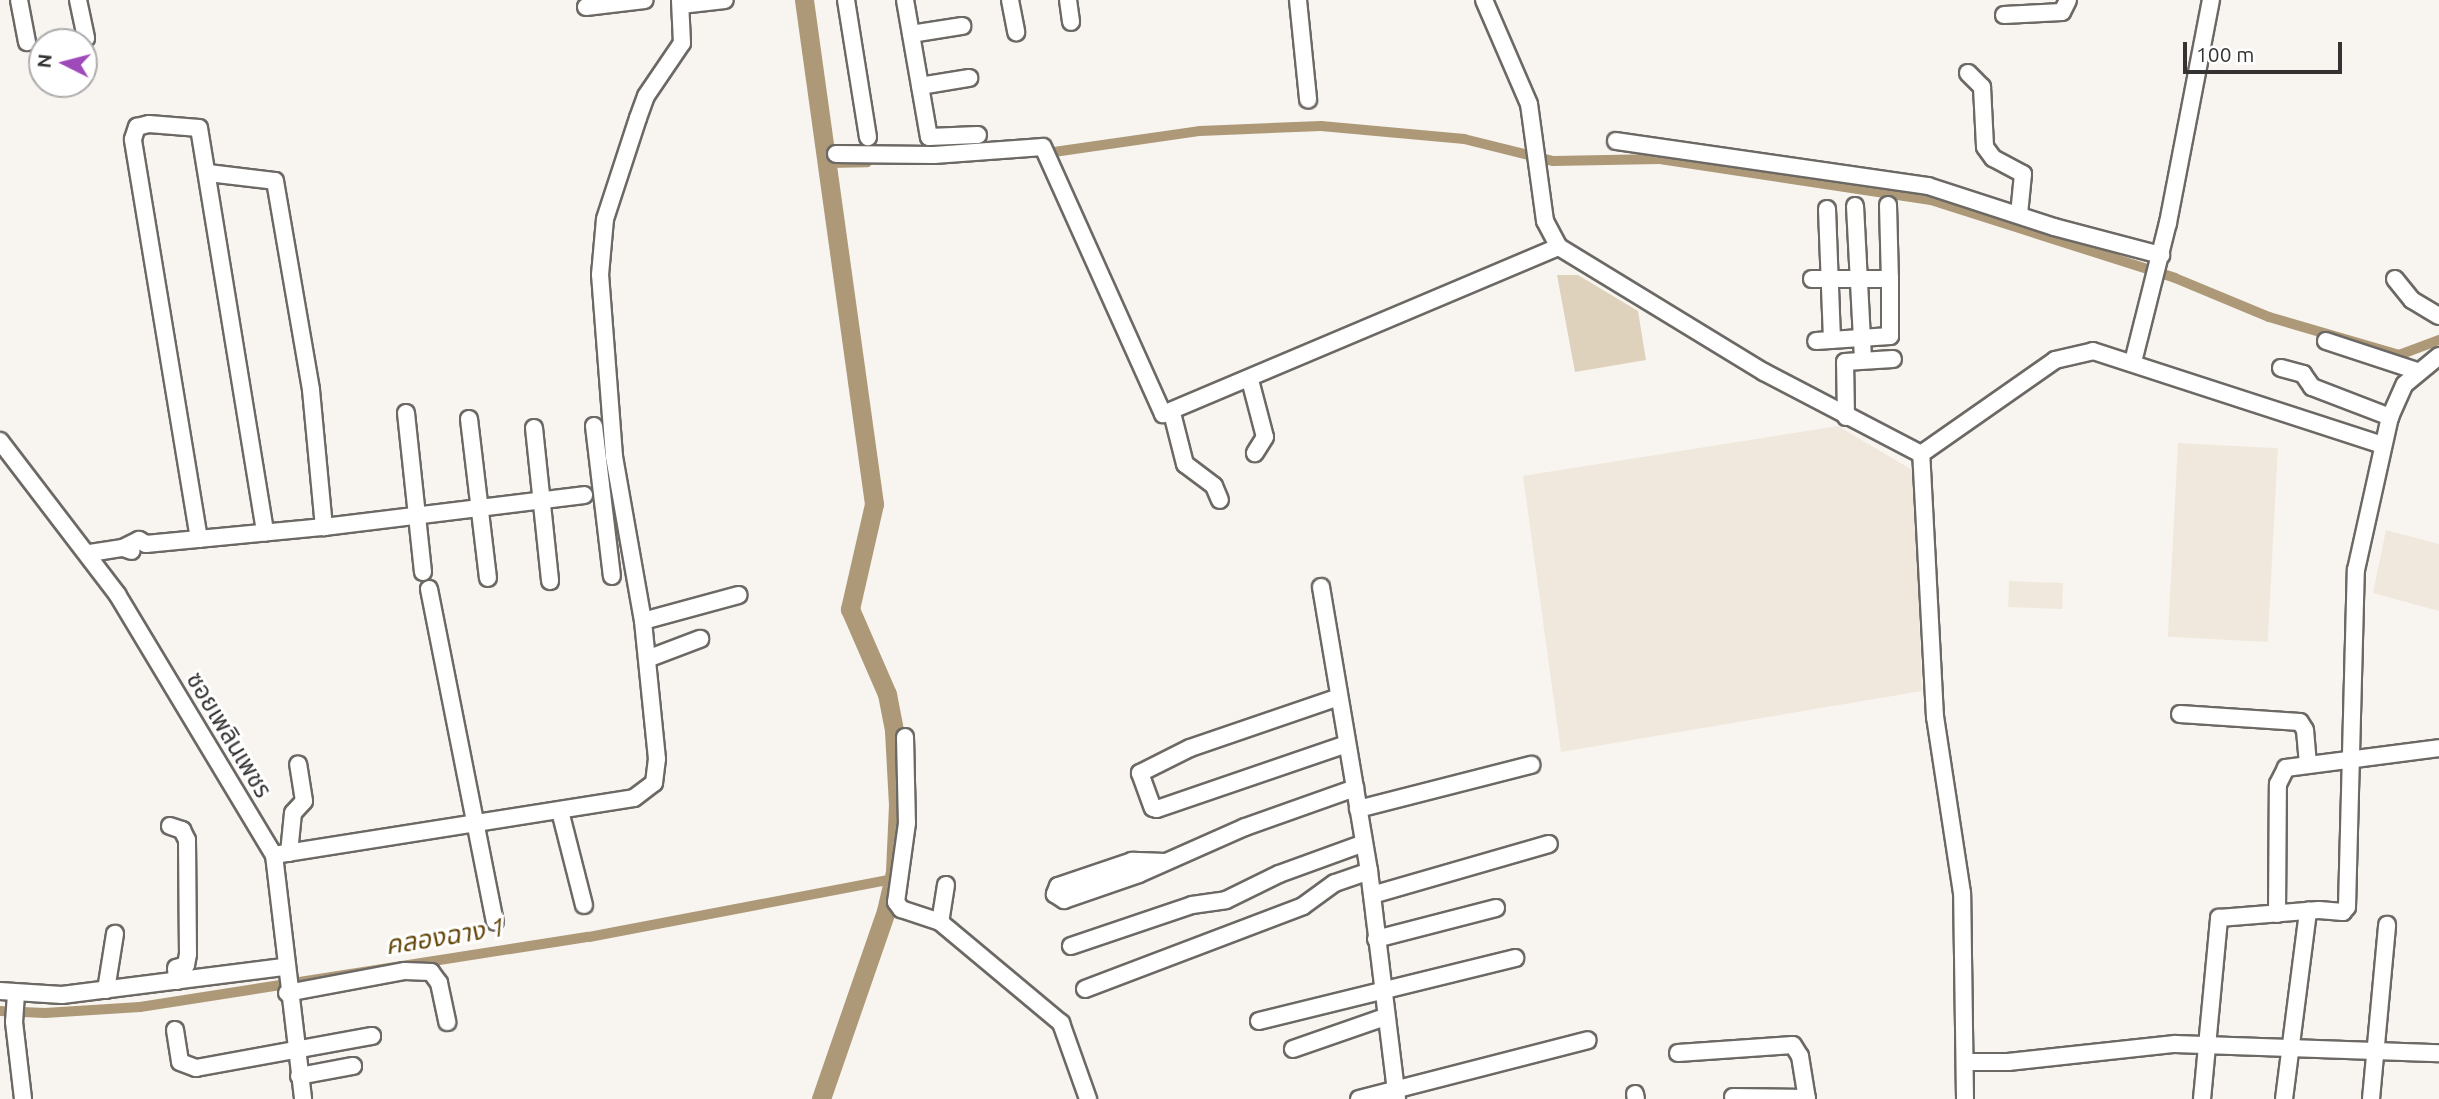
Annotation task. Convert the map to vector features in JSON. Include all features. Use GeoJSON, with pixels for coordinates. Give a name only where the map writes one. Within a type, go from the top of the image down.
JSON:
{"type":"FeatureCollection","features":[{"type":"Feature","properties":{"kind":"street"},"geometry":{"type":"LineString","coordinates":[[19,0],[27,42]]}},
{"type":"Feature","properties":{"kind":"street"},"geometry":{"type":"LineString","coordinates":[[78,0],[84,28]]}},
{"type":"Feature","properties":{"kind":"street"},"geometry":{"type":"LineString","coordinates":[[586,7],[645,0]]}},
{"type":"Feature","properties":{"kind":"street"},"geometry":{"type":"LineString","coordinates":[[298,764],[304,802],[293,813],[281,854],[634,798],[654,783],[657,759],[643,621],[620,490],[601,310],[605,219],[646,96],[682,43],[680,3],[725,0]]}},
{"type":"Feature","properties":{"kind":"street"},"geometry":{"type":"LineString","coordinates":[[846,0],[868,137]]}},
{"type":"Feature","properties":{"kind":"street"},"geometry":{"type":"LineString","coordinates":[[905,0],[929,137],[978,135]]}},
{"type":"Feature","properties":{"kind":"street"},"geometry":{"type":"LineString","coordinates":[[1010,0],[1016,32]]}},
{"type":"Feature","properties":{"kind":"street"},"geometry":{"type":"LineString","coordinates":[[1068,0],[1071,22]]}},
{"type":"Feature","properties":{"kind":"street"},"geometry":{"type":"LineString","coordinates":[[1298,0],[1308,99]]}},
{"type":"Feature","properties":{"kind":"street"},"geometry":{"type":"LineString","coordinates":[[1484,0],[1529,104],[1545,221],[1559,247],[1846,417],[1921,454]]}},
{"type":"Feature","properties":{"kind":"street"},"geometry":{"type":"LineString","coordinates":[[2004,15],[2062,12],[2068,0]]}},
{"type":"Feature","properties":{"kind":"street"},"geometry":{"type":"LineString","coordinates":[[2133,362],[2158,264],[2211,0]]}},
{"type":"Feature","properties":{"kind":"street"},"geometry":{"type":"LineString","coordinates":[[911,34],[962,26]]}},
{"type":"Feature","properties":{"kind":"street"},"geometry":{"type":"LineString","coordinates":[[1968,73],[1982,87],[1984,147],[1993,158],[2023,174],[2019,215]]}},
{"type":"Feature","properties":{"kind":"street"},"geometry":{"type":"LineString","coordinates":[[920,86],[969,78]]}},
{"type":"Feature","properties":{"kind":"street"},"geometry":{"type":"LineString","coordinates":[[200,539],[133,131],[149,124],[195,125],[208,173],[265,533]]}},
{"type":"Feature","properties":{"kind":"street"},"geometry":{"type":"LineString","coordinates":[[1616,141],[1928,186],[2158,264]]}},
{"type":"Feature","properties":{"kind":"street"},"geometry":{"type":"LineString","coordinates":[[836,154],[1046,156],[1163,414],[1172,413],[1472,281],[1559,247]]}},
{"type":"Feature","properties":{"kind":"street"},"geometry":{"type":"LineString","coordinates":[[208,173],[275,181],[311,390],[324,527]]}},
{"type":"Feature","properties":{"kind":"street"},"geometry":{"type":"LineString","coordinates":[[1827,209],[1830,281],[1824,341],[1890,336],[1888,205]]}},
{"type":"Feature","properties":{"kind":"street"},"geometry":{"type":"LineString","coordinates":[[1855,206],[1863,360]]}},
{"type":"Feature","properties":{"kind":"street"},"geometry":{"type":"LineString","coordinates":[[1812,279],[1890,279]]}},
{"type":"Feature","properties":{"kind":"street"},"geometry":{"type":"LineString","coordinates":[[2395,279],[2408,297],[2439,316]]}},
{"type":"Feature","properties":{"kind":"street"},"geometry":{"type":"LineString","coordinates":[[2326,341],[2417,371]]}},
{"type":"Feature","properties":{"kind":"street"},"geometry":{"type":"LineString","coordinates":[[1921,454],[2069,354],[2101,352],[2382,445]]}},
{"type":"Feature","properties":{"kind":"street"},"geometry":{"type":"LineString","coordinates":[[2202,1099],[2219,918],[2308,911],[2343,912],[2347,907],[2356,570],[2390,417],[2405,384],[2417,371],[2439,356]]}},
{"type":"Feature","properties":{"kind":"street"},"geometry":{"type":"LineString","coordinates":[[1846,417],[1845,362],[1893,359]]}},
{"type":"Feature","properties":{"kind":"street"},"geometry":{"type":"LineString","coordinates":[[2281,368],[2303,374],[2312,387],[2390,417]]}},
{"type":"Feature","properties":{"kind":"street"},"geometry":{"type":"LineString","coordinates":[[1250,380],[1265,437],[1255,453]]}},
{"type":"Feature","properties":{"kind":"street"},"geometry":{"type":"LineString","coordinates":[[406,412],[423,572]]}},
{"type":"Feature","properties":{"kind":"street"},"geometry":{"type":"LineString","coordinates":[[1172,413],[1185,464],[1214,486],[1220,500]]}},
{"type":"Feature","properties":{"kind":"street"},"geometry":{"type":"LineString","coordinates":[[469,419],[488,578]]}},
{"type":"Feature","properties":{"kind":"street"},"geometry":{"type":"LineString","coordinates":[[594,426],[595,493],[612,576]]}},
{"type":"Feature","properties":{"kind":"street"},"geometry":{"type":"LineString","coordinates":[[534,428],[550,581]]}},
{"type":"Feature","properties":{"kind":"street","name":"ซอยเพลินเพชร"},"geometry":{"type":"LineString","coordinates":[[0,440],[90,553],[281,854],[286,983],[303,1099]]}},
{"type":"Feature","properties":{"kind":"street"},"geometry":{"type":"LineString","coordinates":[[1921,454],[1935,718],[1962,893],[1965,1099]]}},
{"type":"Feature","properties":{"kind":"street"},"geometry":{"type":"LineString","coordinates":[[90,553],[123,548],[140,550],[146,544],[479,510],[620,490]]}},
{"type":"Feature","properties":{"kind":"street"},"geometry":{"type":"LineString","coordinates":[[1321,587],[1369,871],[1381,991],[1396,1095]]}},
{"type":"Feature","properties":{"kind":"street"},"geometry":{"type":"LineString","coordinates":[[429,589],[495,922]]}},
{"type":"Feature","properties":{"kind":"street"},"geometry":{"type":"LineString","coordinates":[[643,621],[739,595]]}},
{"type":"Feature","properties":{"kind":"street"},"geometry":{"type":"LineString","coordinates":[[646,659],[700,639]]}},
{"type":"Feature","properties":{"kind":"street"},"geometry":{"type":"LineString","coordinates":[[1339,697],[1190,748],[1140,773],[1153,808],[1157,809],[1347,744]]}},
{"type":"Feature","properties":{"kind":"street"},"geometry":{"type":"LineString","coordinates":[[2179,714],[2300,722],[2305,730],[2308,765]]}},
{"type":"Feature","properties":{"kind":"street"},"geometry":{"type":"LineString","coordinates":[[905,737],[907,823],[896,902],[901,909],[940,922],[1061,1023],[1088,1099]]}},
{"type":"Feature","properties":{"kind":"street"},"geometry":{"type":"LineString","coordinates":[[2277,914],[2278,784],[2286,768],[2351,763],[2408,748],[2439,748]]}},
{"type":"Feature","properties":{"kind":"street"},"geometry":{"type":"LineString","coordinates":[[1359,809],[1531,765]]}},
{"type":"Feature","properties":{"kind":"street"},"geometry":{"type":"LineString","coordinates":[[1165,862],[1132,861],[1058,886],[1055,894],[1063,900],[1165,862],[1245,827],[1355,788]]}},
{"type":"Feature","properties":{"kind":"street"},"geometry":{"type":"LineString","coordinates":[[560,811],[584,905]]}},
{"type":"Feature","properties":{"kind":"street"},"geometry":{"type":"LineString","coordinates":[[170,826],[182,830],[187,840],[188,954],[185,966],[176,968],[177,981]]}},
{"type":"Feature","properties":{"kind":"street"},"geometry":{"type":"LineString","coordinates":[[1071,946],[1192,905],[1226,900],[1279,874],[1364,843]]}},
{"type":"Feature","properties":{"kind":"street"},"geometry":{"type":"LineString","coordinates":[[1372,895],[1549,844]]}},
{"type":"Feature","properties":{"kind":"street"},"geometry":{"type":"LineString","coordinates":[[1085,989],[1303,906],[1335,883],[1369,871]]}},
{"type":"Feature","properties":{"kind":"street"},"geometry":{"type":"LineString","coordinates":[[940,922],[946,885]]}},
{"type":"Feature","properties":{"kind":"street"},"geometry":{"type":"LineString","coordinates":[[1376,939],[1496,908]]}},
{"type":"Feature","properties":{"kind":"street"},"geometry":{"type":"LineString","coordinates":[[2284,1099],[2308,911]]}},
{"type":"Feature","properties":{"kind":"street"},"geometry":{"type":"LineString","coordinates":[[2371,1099],[2387,925]]}},
{"type":"Feature","properties":{"kind":"street"},"geometry":{"type":"LineString","coordinates":[[106,990],[115,934]]}},
{"type":"Feature","properties":{"kind":"street"},"geometry":{"type":"LineString","coordinates":[[1259,1021],[1515,958]]}},
{"type":"Feature","properties":{"kind":"street"},"geometry":{"type":"LineString","coordinates":[[23,1099],[11,1000],[177,981],[286,983],[405,971],[431,972],[439,982],[447,1022]]}},
{"type":"Feature","properties":{"kind":"street"},"geometry":{"type":"LineString","coordinates":[[1293,1049],[1385,1017]]}},
{"type":"Feature","properties":{"kind":"street"},"geometry":{"type":"LineString","coordinates":[[175,1030],[178,1058],[188,1067],[295,1052],[372,1036]]}},
{"type":"Feature","properties":{"kind":"street"},"geometry":{"type":"LineString","coordinates":[[1359,1099],[1396,1095],[1588,1040]]}},
{"type":"Feature","properties":{"kind":"street"},"geometry":{"type":"LineString","coordinates":[[1965,1062],[2008,1062],[2156,1045],[2206,1044],[2439,1054]]}},
{"type":"Feature","properties":{"kind":"street"},"geometry":{"type":"LineString","coordinates":[[1678,1053],[1793,1045],[1800,1056],[1807,1099],[1733,1097]]}},
{"type":"Feature","properties":{"kind":"street"},"geometry":{"type":"LineString","coordinates":[[299,1076],[353,1066]]}},
{"type":"Feature","properties":{"kind":"shaded area"},"geometry":{"type":"Polygon","coordinates":[[[1557,275],[1578,275],[1638,311],[1646,360],[1575,372],[1557,275]]]}},
{"type":"Feature","properties":{"kind":"shaded area"},"geometry":{"type":"Polygon","coordinates":[[[1838,426],[1914,471],[1922,691],[1561,752],[1523,476],[1838,426]]]}},
{"type":"Feature","properties":{"kind":"shaded area"},"geometry":{"type":"Polygon","coordinates":[[[2178,443],[2278,448],[2268,642],[2168,637],[2178,443]]]}},
{"type":"Feature","properties":{"kind":"shaded area"},"geometry":{"type":"Polygon","coordinates":[[[2386,530],[2439,544],[2439,611],[2373,593],[2386,530]]]}},
{"type":"Feature","properties":{"kind":"shaded area"},"geometry":{"type":"Polygon","coordinates":[[[2009,581],[2063,583],[2062,609],[2008,607],[2009,581]]]}},
{"type":"Feature","properties":{"kind":"waterway"},"geometry":{"type":"LineString","coordinates":[[804,0],[874,504],[850,609],[887,694],[894,731],[898,805],[895,872],[886,911],[821,1099]]}},
{"type":"Feature","properties":{"kind":"waterway"},"geometry":{"type":"LineString","coordinates":[[1040,154],[1200,131],[1321,126],[1464,139],[1553,161],[1660,159],[1931,200],[2175,278],[2269,317],[2399,355],[2439,340]]}},
{"type":"Feature","properties":{"kind":"waterway"},"geometry":{"type":"LineString","coordinates":[[828,163],[867,162]]}},
{"type":"Feature","properties":{"kind":"waterway","name":"คลองฉาง 1"},"geometry":{"type":"LineString","coordinates":[[0,1011],[45,1013],[140,1007],[589,937],[893,879]]}}]}
